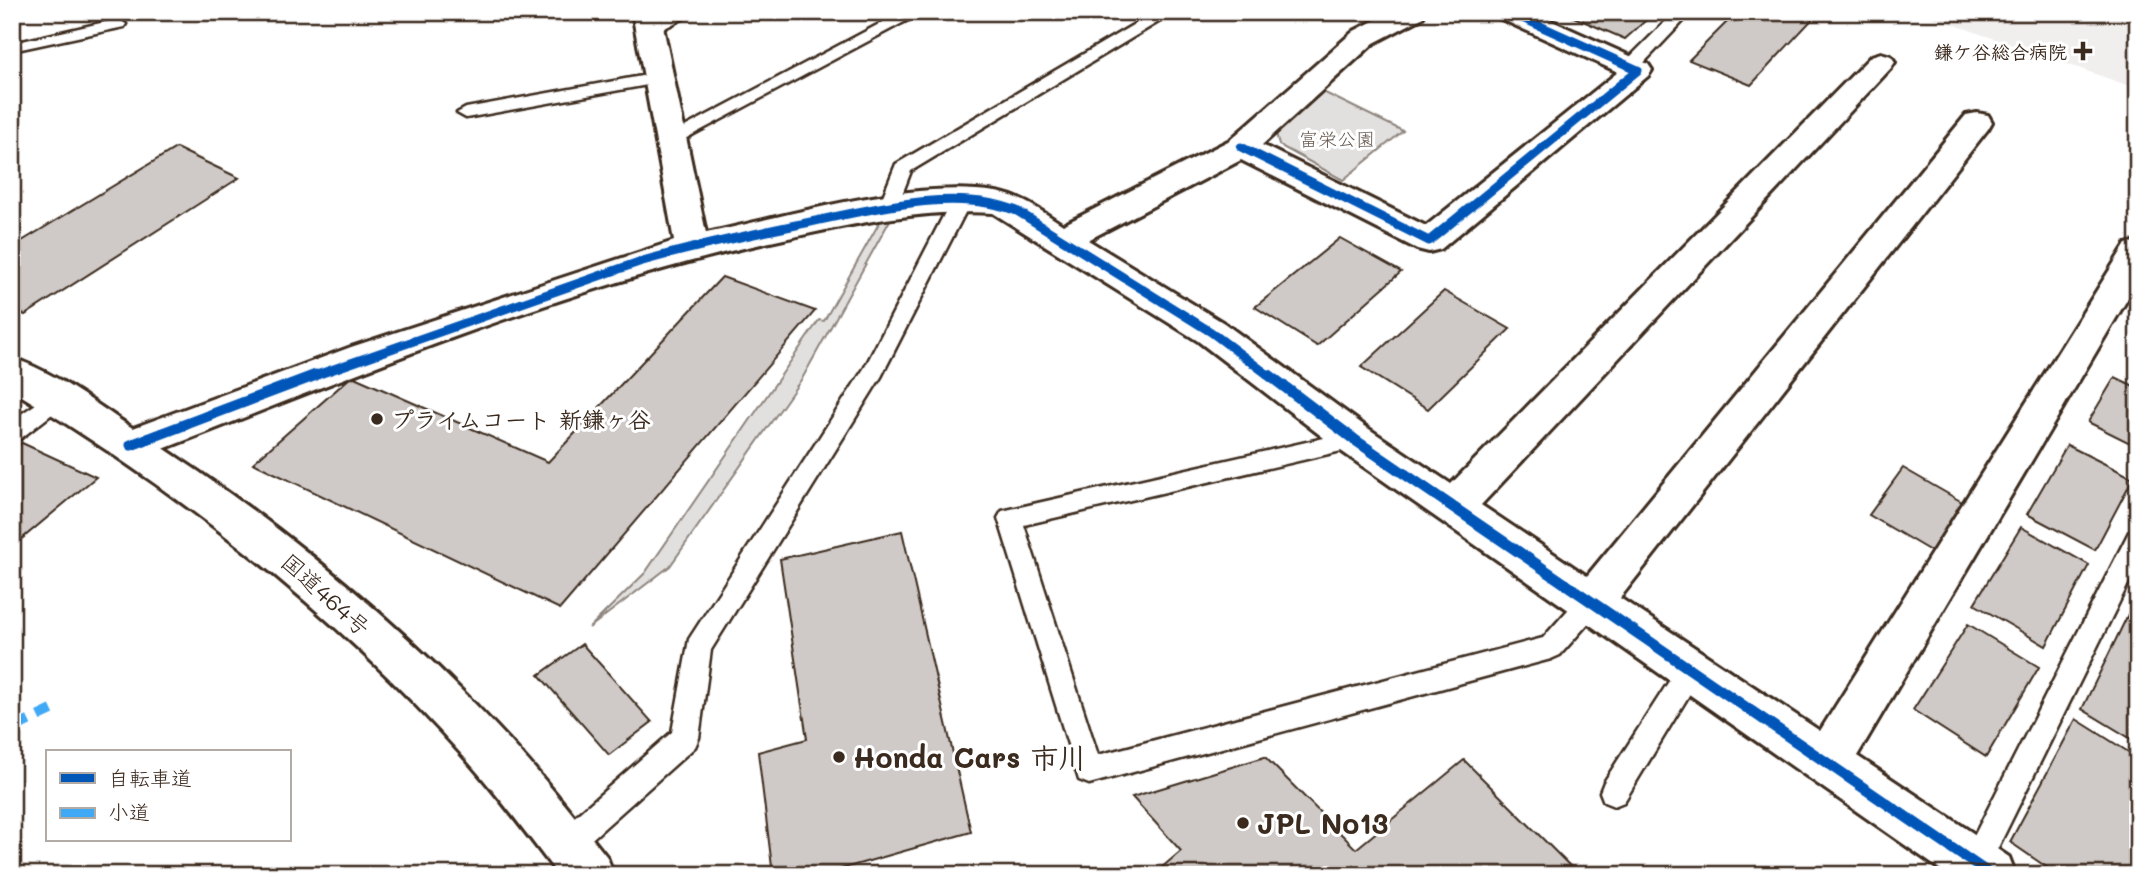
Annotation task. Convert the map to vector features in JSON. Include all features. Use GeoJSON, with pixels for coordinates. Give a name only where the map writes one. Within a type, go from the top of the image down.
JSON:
{"type":"FeatureCollection","features":[{"type":"Feature","properties":{"kind":"main road"},"geometry":{"type":"LineString","coordinates":[[1063,239],[1241,147],[1364,37],[1412,12]]}},
{"type":"Feature","properties":{"kind":"main road"},"geometry":{"type":"LineString","coordinates":[[1241,147],[1429,241],[1638,71],[1509,12]]}},
{"type":"Feature","properties":{"kind":"main road"},"geometry":{"type":"LineString","coordinates":[[647,21],[692,247]]}},
{"type":"Feature","properties":{"kind":"main road"},"geometry":{"type":"LineString","coordinates":[[1454,507],[1881,62]]}},
{"type":"Feature","properties":{"kind":"main road"},"geometry":{"type":"LineString","coordinates":[[1592,601],[1977,122]]}},
{"type":"Feature","properties":{"kind":"main road"},"geometry":{"type":"LineString","coordinates":[[131,445],[365,356],[639,262],[692,247],[889,206],[961,201],[998,203],[1017,211],[1210,332],[1355,440],[1983,869]]}},
{"type":"Feature","properties":{"kind":"main road"},"geometry":{"type":"LineString","coordinates":[[1827,762],[2138,252]]}},
{"type":"Feature","properties":{"kind":"main road","name":"国道464号"},"geometry":{"type":"LineString","coordinates":[[12,372],[131,445],[205,495],[257,535],[355,619],[468,728],[577,860]]}},
{"type":"Feature","properties":{"kind":"lane"},"geometry":{"type":"LineString","coordinates":[[647,21],[688,12]]}},
{"type":"Feature","properties":{"kind":"lane"},"geometry":{"type":"LineString","coordinates":[[671,139],[915,12]]}},
{"type":"Feature","properties":{"kind":"lane"},"geometry":{"type":"LineString","coordinates":[[889,206],[903,168],[1167,12]]}},
{"type":"Feature","properties":{"kind":"lane"},"geometry":{"type":"LineString","coordinates":[[1630,67],[1684,12]]}},
{"type":"Feature","properties":{"kind":"lane"},"geometry":{"type":"LineString","coordinates":[[12,45],[17,47],[118,24]]}},
{"type":"Feature","properties":{"kind":"lane"},"geometry":{"type":"LineString","coordinates":[[466,113],[658,78]]}},
{"type":"Feature","properties":{"kind":"lane"},"geometry":{"type":"LineString","coordinates":[[577,860],[685,737],[698,648],[873,371],[961,201]]}},
{"type":"Feature","properties":{"kind":"lane"},"geometry":{"type":"LineString","coordinates":[[12,433],[57,398]]}},
{"type":"Feature","properties":{"kind":"lane"},"geometry":{"type":"LineString","coordinates":[[1355,440],[1010,518],[1089,771],[1551,647],[1592,601]]}},
{"type":"Feature","properties":{"kind":"lane"},"geometry":{"type":"LineString","coordinates":[[1983,869],[2138,539]]}},
{"type":"Feature","properties":{"kind":"lane"},"geometry":{"type":"LineString","coordinates":[[1614,792],[1691,669]]}},
{"type":"Feature","properties":{"kind":"shaded area","name":"鎌ケ谷総合病院"},"geometry":{"type":"Polygon","coordinates":[[[1918,12],[2138,12],[2138,89],[1918,12]]]}},
{"type":"Feature","properties":{"kind":"green space","name":"富栄公園"},"geometry":{"type":"Polygon","coordinates":[[[1321,91],[1403,131],[1343,180],[1279,145],[1276,133],[1321,91]]]}},
{"type":"Feature","properties":{"kind":"green space"},"geometry":{"type":"Polygon","coordinates":[[[894,213],[803,377],[670,566],[589,628],[645,573],[819,320],[824,321],[883,216],[894,213]]]}},
{"type":"Feature","properties":{"kind":"building"},"geometry":{"type":"Polygon","coordinates":[[[1562,12],[1651,12],[1654,13],[1625,39],[1562,12]]]}},
{"type":"Feature","properties":{"kind":"building"},"geometry":{"type":"Polygon","coordinates":[[[1737,12],[1819,12],[1751,85],[1689,60],[1737,12]]]}},
{"type":"Feature","properties":{"kind":"building"},"geometry":{"type":"Polygon","coordinates":[[[176,148],[239,178],[25,315],[12,308],[12,247],[176,148]]]}},
{"type":"Feature","properties":{"kind":"building"},"geometry":{"type":"Polygon","coordinates":[[[1340,238],[1401,272],[1317,346],[1255,307],[1340,238]]]}},
{"type":"Feature","properties":{"kind":"building","name":"プライムコート 新鎌ヶ谷"},"geometry":{"type":"Polygon","coordinates":[[[722,277],[815,311],[560,609],[253,463],[352,376],[548,462],[722,277]]]}},
{"type":"Feature","properties":{"kind":"building"},"geometry":{"type":"Polygon","coordinates":[[[1444,291],[1510,329],[1428,409],[1361,367],[1444,291]]]}},
{"type":"Feature","properties":{"kind":"building"},"geometry":{"type":"Polygon","coordinates":[[[2115,377],[2138,388],[2138,447],[2088,422],[2115,377]]]}},
{"type":"Feature","properties":{"kind":"building"},"geometry":{"type":"Polygon","coordinates":[[[22,443],[96,477],[12,547],[12,450],[22,443]]]}},
{"type":"Feature","properties":{"kind":"building"},"geometry":{"type":"Polygon","coordinates":[[[2067,445],[2133,478],[2095,550],[2027,514],[2067,445]]]}},
{"type":"Feature","properties":{"kind":"building"},"geometry":{"type":"Polygon","coordinates":[[[1903,468],[1976,510],[1944,559],[1869,515],[1903,468]]]}},
{"type":"Feature","properties":{"kind":"building"},"geometry":{"type":"Polygon","coordinates":[[[2021,527],[2089,565],[2046,646],[1974,604],[2021,527]]]}},
{"type":"Feature","properties":{"kind":"building"},"geometry":{"type":"Polygon","coordinates":[[[902,531],[971,832],[820,875],[773,875],[758,752],[807,739],[780,559],[902,531]]]}},
{"type":"Feature","properties":{"kind":"building"},"geometry":{"type":"Polygon","coordinates":[[[2138,594],[2138,743],[2082,709],[2138,594]]]}},
{"type":"Feature","properties":{"kind":"building"},"geometry":{"type":"Polygon","coordinates":[[[1968,624],[2039,667],[1986,757],[1913,710],[1968,624]]]}},
{"type":"Feature","properties":{"kind":"building"},"geometry":{"type":"Polygon","coordinates":[[[582,644],[652,722],[609,755],[539,675],[582,644]]]}},
{"type":"Feature","properties":{"kind":"building"},"geometry":{"type":"Polygon","coordinates":[[[2076,719],[2138,758],[2138,875],[2058,875],[2010,842],[2076,719]]]}},
{"type":"Feature","properties":{"kind":"building","name":"JPL No13"},"geometry":{"type":"Polygon","coordinates":[[[1265,757],[1356,849],[1464,760],[1579,875],[1153,875],[1181,851],[1132,797],[1265,757]]]}},
{"type":"Feature","properties":{"kind":"marked path"},"geometry":{"type":"LineString","coordinates":[[12,729],[52,710]]}},
{"type":"Feature","properties":{"kind":"cycle path"},"geometry":{"type":"LineString","coordinates":[[1241,147],[1429,241],[1638,70],[1509,12]]}},
{"type":"Feature","properties":{"kind":"cycle path"},"geometry":{"type":"LineString","coordinates":[[131,445],[364,357],[639,262],[692,247],[889,206],[961,201],[997,203],[1017,211],[1211,332],[1355,440],[1991,875]]}},
{"type":"Feature","properties":{"kind":"place","name":"鎌ケ谷総合病院"},"geometry":{"type":"Point","coordinates":[2083,51]}},
{"type":"Feature","properties":{"kind":"place","name":"プライムコート 新鎌ヶ谷"},"geometry":{"type":"Point","coordinates":[377,419]}},
{"type":"Feature","properties":{"kind":"place","name":"Honda Cars 市川"},"geometry":{"type":"Point","coordinates":[839,757]}},
{"type":"Feature","properties":{"kind":"place","name":"JPL No13"},"geometry":{"type":"Point","coordinates":[1243,823]}}]}
